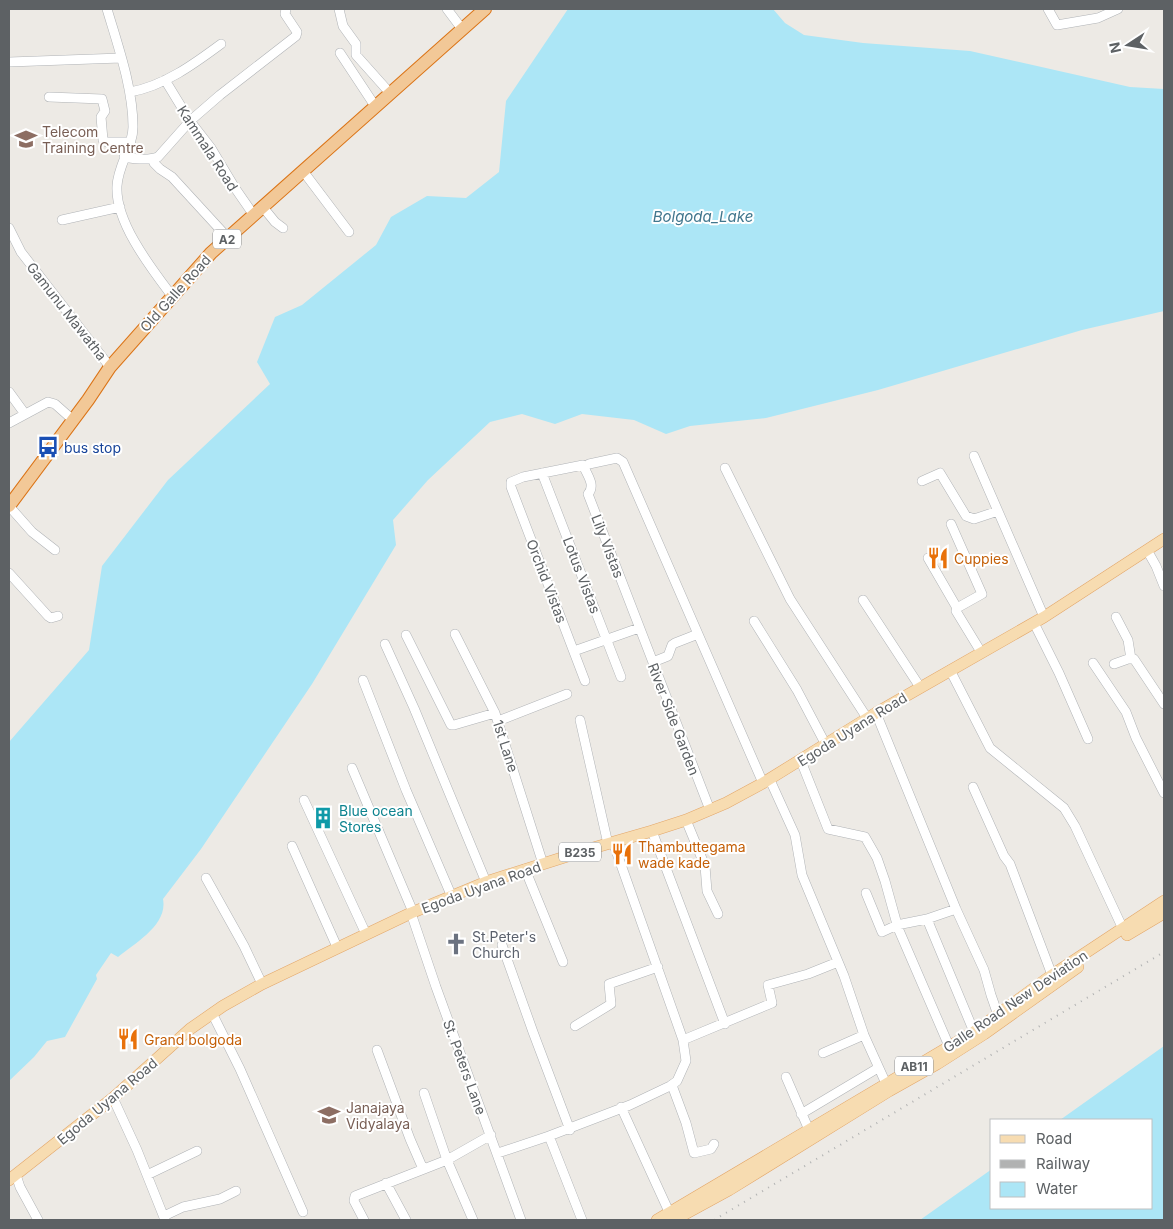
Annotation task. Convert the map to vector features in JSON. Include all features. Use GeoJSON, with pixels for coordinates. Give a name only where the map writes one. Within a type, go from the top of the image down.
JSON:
{"type":"FeatureCollection","features":[{"type":"Feature","properties":{"kind":"highway","name":"Old Galle Road"},"geometry":{"type":"LineString","coordinates":[[9,506],[110,367],[211,253],[481,10]]}},
{"type":"Feature","properties":{"kind":"main road","name":"Egoda Uyana Road"},"geometry":{"type":"LineString","coordinates":[[12,1177],[113,1098],[190,1029],[212,1013],[262,984],[412,912],[486,882],[652,831],[710,810],[766,782],[920,687],[1039,620],[1164,539]]}},
{"type":"Feature","properties":{"kind":"main road","name":"Galle Road New Deviation"},"geometry":{"type":"LineString","coordinates":[[657,1220],[672,1217],[729,1190],[949,1046],[974,1032],[1052,975],[1164,901]]}},
{"type":"Feature","properties":{"kind":"main road","name":"Galle Road New Deviation"},"geometry":{"type":"LineString","coordinates":[[672,1217],[808,1130],[888,1087],[937,1064],[984,1034],[1085,962],[1164,912]]}},
{"type":"Feature","properties":{"kind":"street"},"geometry":{"type":"LineString","coordinates":[[107,9],[130,92],[133,129],[117,185],[120,207],[136,243],[151,268],[172,296]]}},
{"type":"Feature","properties":{"kind":"street"},"geometry":{"type":"LineString","coordinates":[[124,157],[153,159],[158,157],[190,121],[220,95],[296,36],[297,32],[285,14],[286,9]]}},
{"type":"Feature","properties":{"kind":"street"},"geometry":{"type":"LineString","coordinates":[[339,9],[343,26],[356,44],[356,55],[389,92]]}},
{"type":"Feature","properties":{"kind":"street"},"geometry":{"type":"LineString","coordinates":[[446,9],[462,29]]}},
{"type":"Feature","properties":{"kind":"street"},"geometry":{"type":"LineString","coordinates":[[1048,9],[1057,25],[1098,18],[1118,9]]}},
{"type":"Feature","properties":{"kind":"street"},"geometry":{"type":"LineString","coordinates":[[130,92],[144,90],[165,80],[221,44]]}},
{"type":"Feature","properties":{"kind":"street"},"geometry":{"type":"LineString","coordinates":[[340,53],[375,106]]}},
{"type":"Feature","properties":{"kind":"street"},"geometry":{"type":"LineString","coordinates":[[9,62],[120,58]]}},
{"type":"Feature","properties":{"kind":"street","name":"Kammala Road"},"geometry":{"type":"LineString","coordinates":[[165,80],[190,121],[211,148],[235,188],[258,210],[282,228]]}},
{"type":"Feature","properties":{"kind":"street"},"geometry":{"type":"LineString","coordinates":[[49,97],[102,99],[104,111],[101,117],[103,140],[107,142],[130,142]]}},
{"type":"Feature","properties":{"kind":"street"},"geometry":{"type":"LineString","coordinates":[[153,159],[154,163],[172,177],[228,238]]}},
{"type":"Feature","properties":{"kind":"street"},"geometry":{"type":"LineString","coordinates":[[303,171],[349,232]]}},
{"type":"Feature","properties":{"kind":"street"},"geometry":{"type":"LineString","coordinates":[[62,220],[120,207]]}},
{"type":"Feature","properties":{"kind":"street","name":"Gamunu Mawatha"},"geometry":{"type":"LineString","coordinates":[[9,228],[21,252],[110,367]]}},
{"type":"Feature","properties":{"kind":"street"},"geometry":{"type":"LineString","coordinates":[[9,392],[25,414]]}},
{"type":"Feature","properties":{"kind":"street"},"geometry":{"type":"LineString","coordinates":[[9,423],[44,403],[50,402],[55,404],[73,420]]}},
{"type":"Feature","properties":{"kind":"street"},"geometry":{"type":"LineString","coordinates":[[974,456],[998,511],[1059,673],[1088,739]]}},
{"type":"Feature","properties":{"kind":"street"},"geometry":{"type":"LineString","coordinates":[[542,473],[617,458],[624,462],[698,634],[766,782],[796,835],[802,875],[838,962],[864,1035],[888,1087]]}},
{"type":"Feature","properties":{"kind":"street","name":"Lily Vistas"},"geometry":{"type":"LineString","coordinates":[[586,465],[592,486],[588,494],[639,628]]}},
{"type":"Feature","properties":{"kind":"street"},"geometry":{"type":"LineString","coordinates":[[725,468],[790,598],[872,716],[984,970],[998,1015]]}},
{"type":"Feature","properties":{"kind":"street","name":"Orchid Vistas"},"geometry":{"type":"LineString","coordinates":[[542,473],[511,482],[511,487],[585,681]]}},
{"type":"Feature","properties":{"kind":"street","name":"Lotus Vistas"},"geometry":{"type":"LineString","coordinates":[[542,473],[621,677]]}},
{"type":"Feature","properties":{"kind":"street"},"geometry":{"type":"LineString","coordinates":[[922,481],[940,473],[966,516],[974,519],[998,511]]}},
{"type":"Feature","properties":{"kind":"street"},"geometry":{"type":"LineString","coordinates":[[9,506],[32,532],[55,550]]}},
{"type":"Feature","properties":{"kind":"street"},"geometry":{"type":"LineString","coordinates":[[951,524],[982,594],[957,608]]}},
{"type":"Feature","properties":{"kind":"street"},"geometry":{"type":"LineString","coordinates":[[1147,550],[1164,586]]}},
{"type":"Feature","properties":{"kind":"street"},"geometry":{"type":"LineString","coordinates":[[928,558],[957,608],[956,611],[981,652]]}},
{"type":"Feature","properties":{"kind":"street"},"geometry":{"type":"LineString","coordinates":[[9,573],[48,616],[54,618],[58,616]]}},
{"type":"Feature","properties":{"kind":"street"},"geometry":{"type":"LineString","coordinates":[[863,600],[920,687]]}},
{"type":"Feature","properties":{"kind":"street"},"geometry":{"type":"LineString","coordinates":[[1116,617],[1128,640],[1131,659]]}},
{"type":"Feature","properties":{"kind":"street"},"geometry":{"type":"LineString","coordinates":[[754,621],[797,690],[826,745]]}},
{"type":"Feature","properties":{"kind":"street"},"geometry":{"type":"LineString","coordinates":[[574,651],[639,628]]}},
{"type":"Feature","properties":{"kind":"street","name":"River Side Garden"},"geometry":{"type":"LineString","coordinates":[[639,628],[710,810]]}},
{"type":"Feature","properties":{"kind":"street","name":"1st Lane"},"geometry":{"type":"LineString","coordinates":[[455,634],[496,717],[543,864]]}},
{"type":"Feature","properties":{"kind":"street"},"geometry":{"type":"LineString","coordinates":[[653,662],[668,656],[675,642],[698,634]]}},
{"type":"Feature","properties":{"kind":"street"},"geometry":{"type":"LineString","coordinates":[[406,635],[451,725],[496,717],[567,694]]}},
{"type":"Feature","properties":{"kind":"street"},"geometry":{"type":"LineString","coordinates":[[385,644],[414,708],[486,882]]}},
{"type":"Feature","properties":{"kind":"street"},"geometry":{"type":"LineString","coordinates":[[1114,664],[1134,659],[1164,704]]}},
{"type":"Feature","properties":{"kind":"street"},"geometry":{"type":"LineString","coordinates":[[1092,663],[1126,712],[1136,738],[1164,793]]}},
{"type":"Feature","properties":{"kind":"street"},"geometry":{"type":"LineString","coordinates":[[950,670],[990,748],[1064,808],[1075,826],[1123,928]]}},
{"type":"Feature","properties":{"kind":"street"},"geometry":{"type":"LineString","coordinates":[[363,680],[406,790],[452,897]]}},
{"type":"Feature","properties":{"kind":"street"},"geometry":{"type":"LineString","coordinates":[[498,1153],[570,1130],[670,1086],[677,1080],[686,1061],[683,1040],[658,967],[610,843],[580,720]]}},
{"type":"Feature","properties":{"kind":"street"},"geometry":{"type":"LineString","coordinates":[[800,761],[828,829],[865,837],[877,858],[897,924],[949,1046]]}},
{"type":"Feature","properties":{"kind":"street","name":"St. Peters Lane"},"geometry":{"type":"LineString","coordinates":[[352,768],[412,912],[436,987],[521,1220]]}},
{"type":"Feature","properties":{"kind":"street"},"geometry":{"type":"LineString","coordinates":[[973,787],[1004,856],[1010,864],[1052,975]]}},
{"type":"Feature","properties":{"kind":"street"},"geometry":{"type":"LineString","coordinates":[[304,800],[366,934]]}},
{"type":"Feature","properties":{"kind":"street"},"geometry":{"type":"LineString","coordinates":[[686,820],[705,866],[707,892],[718,914]]}},
{"type":"Feature","properties":{"kind":"street"},"geometry":{"type":"LineString","coordinates":[[652,831],[725,1024]]}},
{"type":"Feature","properties":{"kind":"street"},"geometry":{"type":"LineString","coordinates":[[292,846],[337,947]]}},
{"type":"Feature","properties":{"kind":"street"},"geometry":{"type":"LineString","coordinates":[[525,869],[563,962]]}},
{"type":"Feature","properties":{"kind":"street"},"geometry":{"type":"LineString","coordinates":[[206,878],[244,946],[262,984]]}},
{"type":"Feature","properties":{"kind":"street"},"geometry":{"type":"LineString","coordinates":[[866,893],[882,932],[897,924],[926,919],[956,909]]}},
{"type":"Feature","properties":{"kind":"street"},"geometry":{"type":"LineString","coordinates":[[926,919],[974,1032]]}},
{"type":"Feature","properties":{"kind":"street"},"geometry":{"type":"LineString","coordinates":[[502,945],[570,1130]]}},
{"type":"Feature","properties":{"kind":"street"},"geometry":{"type":"LineString","coordinates":[[683,1040],[772,1003],[768,985],[808,974],[838,962]]}},
{"type":"Feature","properties":{"kind":"street"},"geometry":{"type":"LineString","coordinates":[[575,1026],[611,1004],[609,984],[658,967]]}},
{"type":"Feature","properties":{"kind":"street"},"geometry":{"type":"LineString","coordinates":[[212,1013],[240,1069],[303,1212]]}},
{"type":"Feature","properties":{"kind":"street"},"geometry":{"type":"LineString","coordinates":[[823,1053],[864,1035]]}},
{"type":"Feature","properties":{"kind":"street"},"geometry":{"type":"LineString","coordinates":[[377,1050],[423,1169]]}},
{"type":"Feature","properties":{"kind":"street"},"geometry":{"type":"LineString","coordinates":[[801,1114],[878,1068]]}},
{"type":"Feature","properties":{"kind":"street"},"geometry":{"type":"LineString","coordinates":[[786,1077],[808,1130]]}},
{"type":"Feature","properties":{"kind":"street"},"geometry":{"type":"LineString","coordinates":[[670,1086],[673,1088],[679,1104],[694,1153],[711,1149],[714,1144]]}},
{"type":"Feature","properties":{"kind":"street"},"geometry":{"type":"LineString","coordinates":[[424,1092],[447,1160],[473,1220]]}},
{"type":"Feature","properties":{"kind":"street"},"geometry":{"type":"LineString","coordinates":[[113,1098],[165,1218],[183,1207],[220,1199],[236,1191]]}},
{"type":"Feature","properties":{"kind":"street"},"geometry":{"type":"LineString","coordinates":[[621,1107],[672,1217]]}},
{"type":"Feature","properties":{"kind":"street"},"geometry":{"type":"LineString","coordinates":[[364,1220],[354,1201],[355,1196],[447,1160],[491,1136]]}},
{"type":"Feature","properties":{"kind":"street"},"geometry":{"type":"LineString","coordinates":[[549,1136],[582,1220]]}},
{"type":"Feature","properties":{"kind":"street"},"geometry":{"type":"LineString","coordinates":[[147,1175],[198,1151]]}},
{"type":"Feature","properties":{"kind":"street"},"geometry":{"type":"LineString","coordinates":[[12,1177],[20,1187],[38,1220]]}},
{"type":"Feature","properties":{"kind":"street"},"geometry":{"type":"LineString","coordinates":[[386,1183],[406,1220]]}},
{"type":"Feature","properties":{"kind":"water","name":"Bolgoda_Lake"},"geometry":{"type":"Polygon","coordinates":[[[568,9],[773,9],[785,23],[804,35],[863,43],[970,51],[1130,87],[1164,89],[1164,311],[1082,330],[878,390],[766,418],[690,426],[666,434],[634,420],[582,414],[555,424],[522,414],[490,422],[428,480],[393,520],[396,545],[312,684],[201,849],[163,899],[163,908],[155,925],[118,957],[111,953],[96,975],[97,979],[65,1037],[47,1041],[34,1057],[9,1081],[9,742],[89,650],[102,566],[168,480],[270,384],[257,362],[275,317],[302,305],[376,245],[391,217],[427,196],[466,198],[499,172],[506,101],[568,9]]]}},
{"type":"Feature","properties":{"kind":"water"},"geometry":{"type":"Polygon","coordinates":[[[1164,1046],[1164,1220],[920,1220],[990,1170],[990,1209],[1153,1209],[1153,1119],[1061,1119],[1164,1046]]]}},
{"type":"Feature","properties":{"kind":"railway"},"geometry":{"type":"LineString","coordinates":[[714,1220],[1164,952]]}},
{"type":"Feature","properties":{"kind":"place","name":"Telecom Training Centre"},"geometry":{"type":"Point","coordinates":[26,139]}},
{"type":"Feature","properties":{"kind":"place","name":"bus stop"},"geometry":{"type":"Point","coordinates":[48,447]}},
{"type":"Feature","properties":{"kind":"place","name":"Cuppies"},"geometry":{"type":"Point","coordinates":[938,558]}},
{"type":"Feature","properties":{"kind":"place","name":"Blue ocean Stores"},"geometry":{"type":"Point","coordinates":[323,818]}},
{"type":"Feature","properties":{"kind":"place","name":"Thambuttegama wade kade"},"geometry":{"type":"Point","coordinates":[622,854]}},
{"type":"Feature","properties":{"kind":"place","name":"St.Peter's Church"},"geometry":{"type":"Point","coordinates":[456,944]}},
{"type":"Feature","properties":{"kind":"place","name":"Grand bolgoda"},"geometry":{"type":"Point","coordinates":[128,1039]}},
{"type":"Feature","properties":{"kind":"place","name":"Janajaya Vidyalaya"},"geometry":{"type":"Point","coordinates":[329,1115]}}]}
